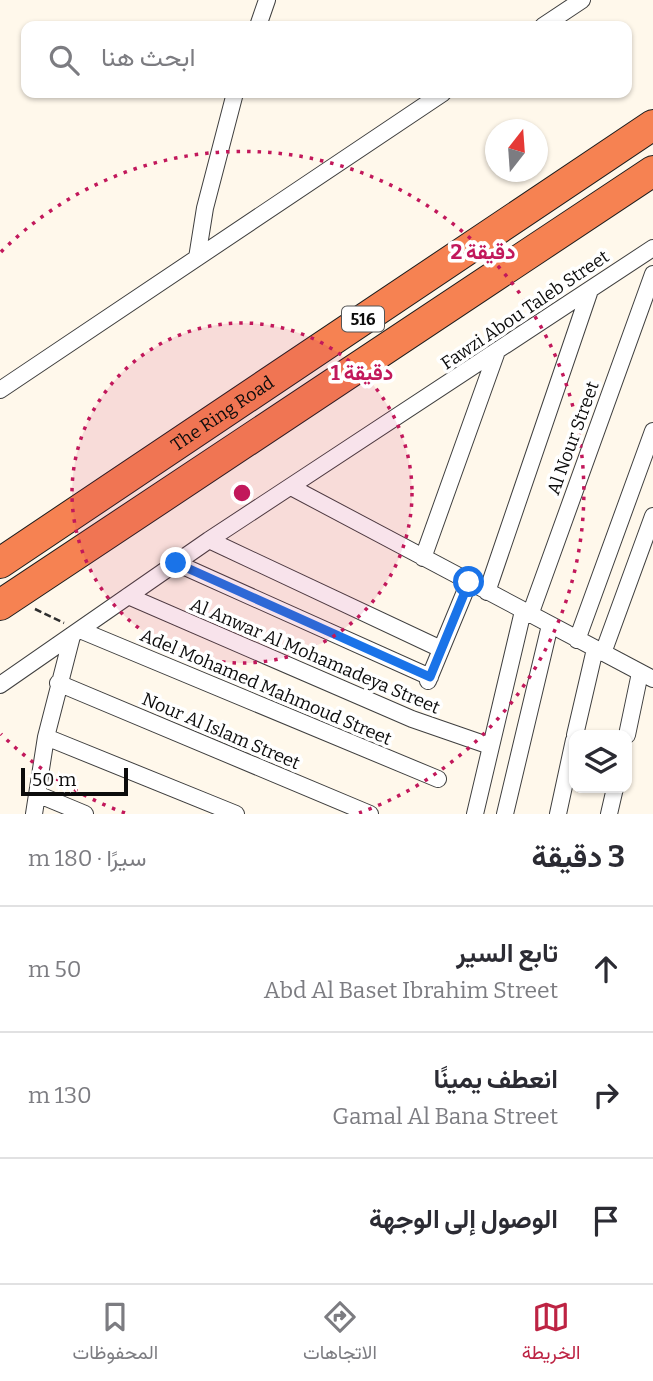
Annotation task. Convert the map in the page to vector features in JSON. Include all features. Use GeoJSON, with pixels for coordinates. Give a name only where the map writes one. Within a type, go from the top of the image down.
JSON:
{"type":"FeatureCollection","features":[{"type":"Feature","properties":{"kind":"highway","name":"The Ring Road"},"geometry":{"type":"LineString","coordinates":[[0,563],[653,125]]}},
{"type":"Feature","properties":{"kind":"highway","name":"The Ring Road"},"geometry":{"type":"LineString","coordinates":[[6,601],[653,172]]}},
{"type":"Feature","properties":{"kind":"street"},"geometry":{"type":"LineString","coordinates":[[260,21],[267,0]]}},
{"type":"Feature","properties":{"kind":"street"},"geometry":{"type":"LineString","coordinates":[[550,21],[582,0]]}},
{"type":"Feature","properties":{"kind":"street"},"geometry":{"type":"LineString","coordinates":[[197,258],[205,208],[234,98]]}},
{"type":"Feature","properties":{"kind":"street"},"geometry":{"type":"LineString","coordinates":[[0,390],[436,98]]}},
{"type":"Feature","properties":{"kind":"street","name":"Fawzi Abou Taleb Street"},"geometry":{"type":"LineString","coordinates":[[0,685],[72,629],[128,596],[291,486],[589,293],[653,248]]}},
{"type":"Feature","properties":{"kind":"street","name":"Al Nour Street"},"geometry":{"type":"LineString","coordinates":[[475,814],[490,746],[526,613],[653,274]]}},
{"type":"Feature","properties":{"kind":"street"},"geometry":{"type":"LineString","coordinates":[[487,592],[589,293]]}},
{"type":"Feature","properties":{"kind":"street"},"geometry":{"type":"LineString","coordinates":[[423,558],[496,354]]}},
{"type":"Feature","properties":{"kind":"street"},"geometry":{"type":"LineString","coordinates":[[577,640],[653,431]]}},
{"type":"Feature","properties":{"kind":"street"},"geometry":{"type":"LineString","coordinates":[[291,486],[577,640],[649,673],[629,730]]}},
{"type":"Feature","properties":{"kind":"street"},"geometry":{"type":"LineString","coordinates":[[577,730],[599,651],[653,516]]}},
{"type":"Feature","properties":{"kind":"street"},"geometry":{"type":"LineString","coordinates":[[209,540],[441,649]]}},
{"type":"Feature","properties":{"kind":"street"},"geometry":{"type":"LineString","coordinates":[[176,563],[429,679],[469,582]]}},
{"type":"Feature","properties":{"kind":"street","name":"Al Anwar Al Mohamadeya Street"},"geometry":{"type":"LineString","coordinates":[[128,596],[412,719],[490,746]]}},
{"type":"Feature","properties":{"kind":"street"},"geometry":{"type":"LineString","coordinates":[[505,814],[550,625]]}},
{"type":"Feature","properties":{"kind":"street"},"geometry":{"type":"LineString","coordinates":[[34,814],[46,737],[72,629]]}},
{"type":"Feature","properties":{"kind":"street","name":"Adel Mohamed Mahmoud Street"},"geometry":{"type":"LineString","coordinates":[[72,629],[438,779]]}},
{"type":"Feature","properties":{"kind":"street","name":"Nour Al Islam Street"},"geometry":{"type":"LineString","coordinates":[[58,683],[370,814]]}},
{"type":"Feature","properties":{"kind":"street"},"geometry":{"type":"LineString","coordinates":[[46,737],[236,814]]}},
{"type":"Feature","properties":{"kind":"street"},"geometry":{"type":"LineString","coordinates":[[558,814],[569,765]]}},
{"type":"Feature","properties":{"kind":"street"},"geometry":{"type":"LineString","coordinates":[[609,814],[614,793]]}},
{"type":"Feature","properties":{"kind":"street"},"geometry":{"type":"LineString","coordinates":[[37,794],[85,814]]}},
{"type":"Feature","properties":{"kind":"path"},"geometry":{"type":"LineString","coordinates":[[6,601],[72,629]]}},
{"type":"Feature","properties":{"kind":"route"},"geometry":{"type":"LineString","coordinates":[[176,563],[430,677],[469,582]]}}]}
